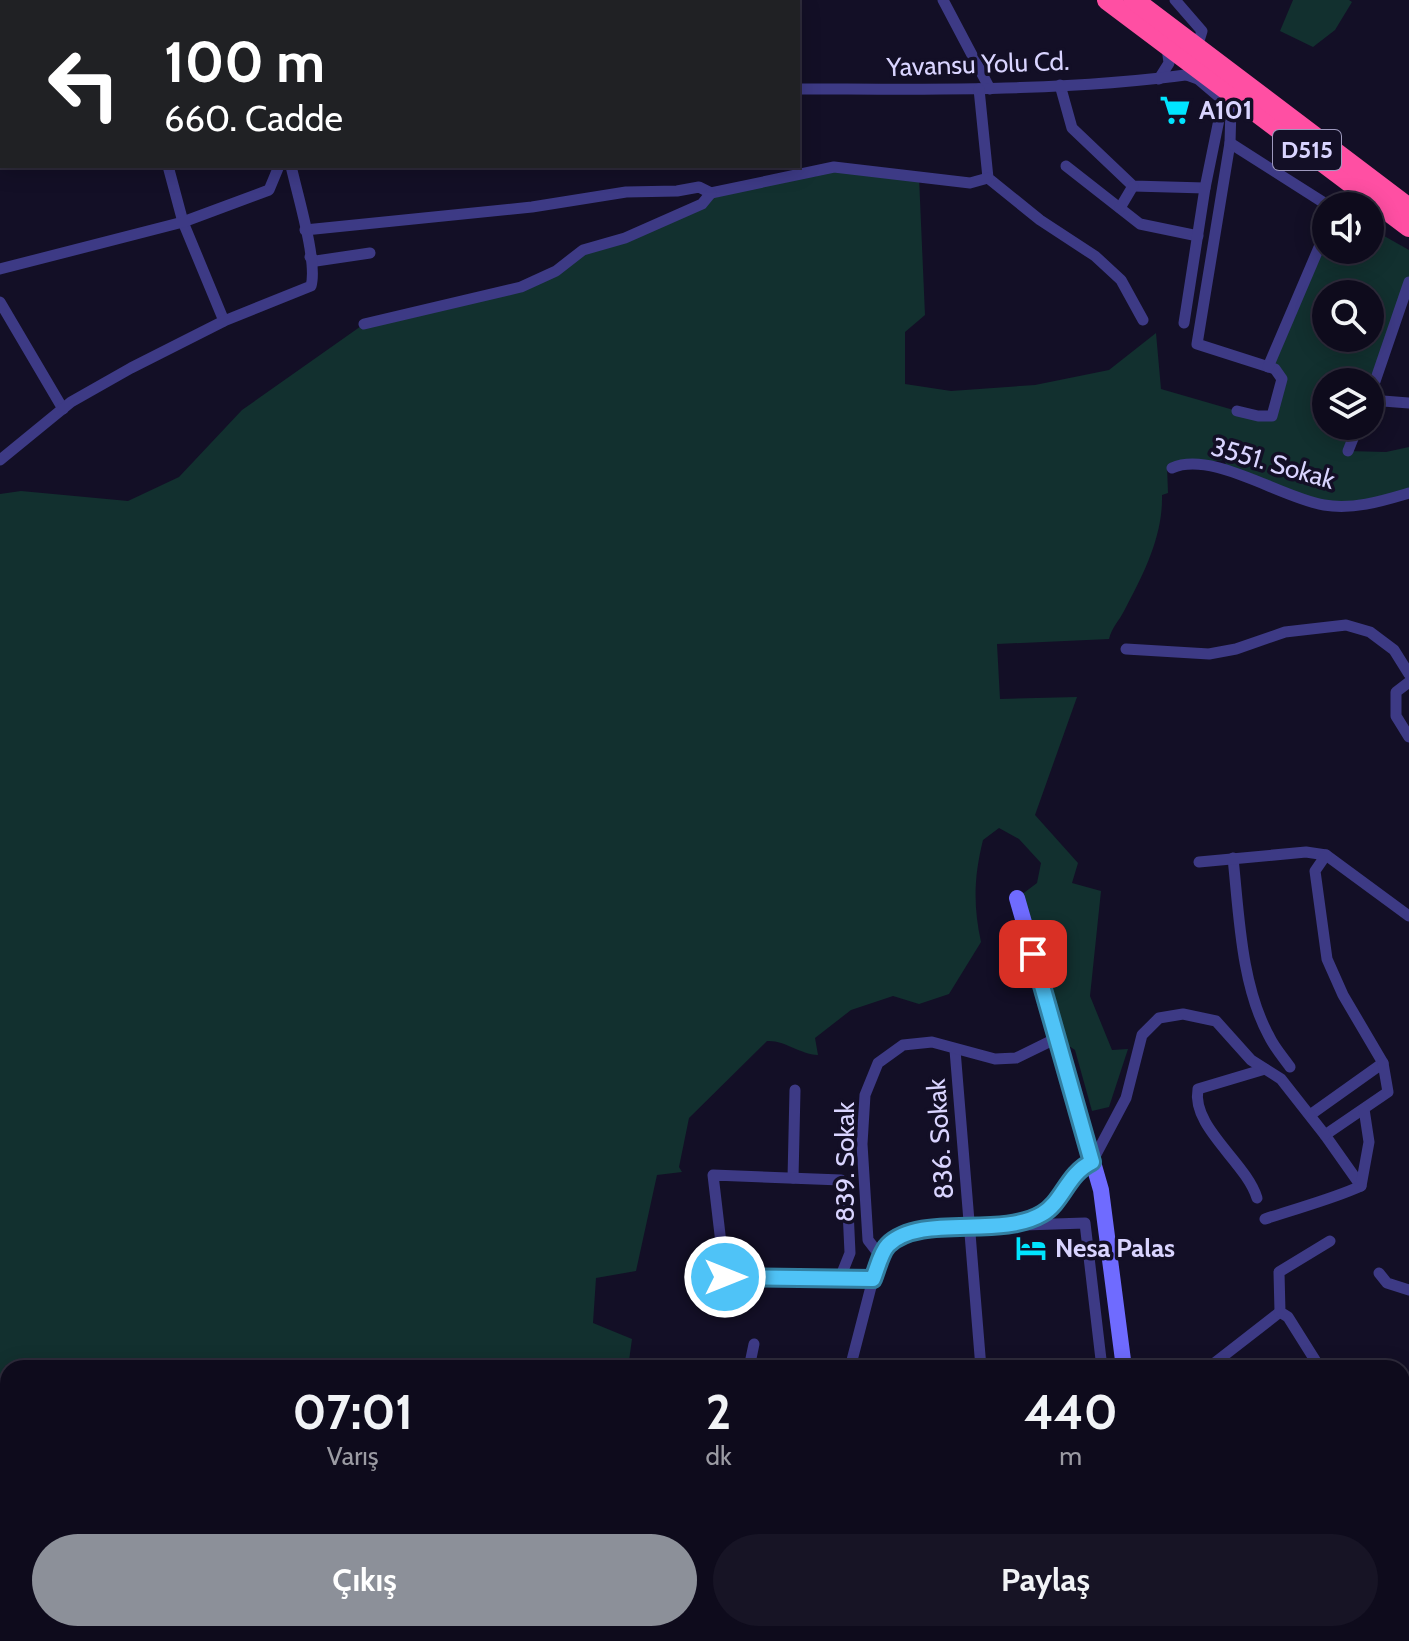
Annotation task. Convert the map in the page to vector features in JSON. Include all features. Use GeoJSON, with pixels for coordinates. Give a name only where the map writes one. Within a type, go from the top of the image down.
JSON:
{"type":"FeatureCollection","features":[{"type":"Feature","properties":{"kind":"highway","name":"D515"},"geometry":{"type":"LineString","coordinates":[[1107,0],[1167,44],[1196,74],[1409,227]]}},
{"type":"Feature","properties":{"kind":"highway","name":"D515"},"geometry":{"type":"LineString","coordinates":[[1134,0],[1409,208]]}},
{"type":"Feature","properties":{"kind":"street"},"geometry":{"type":"LineString","coordinates":[[943,0],[984,89],[988,178],[1113,272],[1121,280],[1143,320]]}},
{"type":"Feature","properties":{"kind":"street"},"geometry":{"type":"LineString","coordinates":[[1183,3],[1202,31],[1197,47]]}},
{"type":"Feature","properties":{"kind":"street"},"geometry":{"type":"LineString","coordinates":[[1159,79],[1169,63],[1167,44]]}},
{"type":"Feature","properties":{"kind":"street"},"geometry":{"type":"LineString","coordinates":[[1196,74],[1231,107],[1230,143],[1197,344],[1275,369],[1282,379],[1272,416],[1237,411]]}},
{"type":"Feature","properties":{"kind":"street","name":"Yavansu Yolu Cd."},"geometry":{"type":"LineString","coordinates":[[800,89],[984,89],[1196,74]]}},
{"type":"Feature","properties":{"kind":"street"},"geometry":{"type":"LineString","coordinates":[[1060,85],[1072,128],[1133,186],[1205,188]]}},
{"type":"Feature","properties":{"kind":"street"},"geometry":{"type":"LineString","coordinates":[[1184,323],[1205,188],[1223,100]]}},
{"type":"Feature","properties":{"kind":"street"},"geometry":{"type":"LineString","coordinates":[[1230,143],[1312,195]]}},
{"type":"Feature","properties":{"kind":"street"},"geometry":{"type":"LineString","coordinates":[[1066,166],[1140,224],[1198,236]]}},
{"type":"Feature","properties":{"kind":"street"},"geometry":{"type":"LineString","coordinates":[[305,230],[532,207],[626,192],[677,191],[699,187],[711,193],[834,167],[970,183],[988,178]]}},
{"type":"Feature","properties":{"kind":"street"},"geometry":{"type":"LineString","coordinates":[[169,168],[183,222],[224,321]]}},
{"type":"Feature","properties":{"kind":"street"},"geometry":{"type":"LineString","coordinates":[[0,269],[183,222],[269,190],[278,168]]}},
{"type":"Feature","properties":{"kind":"street"},"geometry":{"type":"LineString","coordinates":[[0,460],[63,409],[131,368],[224,321],[311,286],[310,257],[291,168]]}},
{"type":"Feature","properties":{"kind":"street"},"geometry":{"type":"LineString","coordinates":[[1120,208],[1133,186]]}},
{"type":"Feature","properties":{"kind":"street"},"geometry":{"type":"LineString","coordinates":[[364,324],[521,287],[556,271],[583,250],[625,238],[702,204],[711,193]]}},
{"type":"Feature","properties":{"kind":"street"},"geometry":{"type":"LineString","coordinates":[[310,257],[316,261],[370,253]]}},
{"type":"Feature","properties":{"kind":"street"},"geometry":{"type":"LineString","coordinates":[[1268,367],[1312,264]]}},
{"type":"Feature","properties":{"kind":"street"},"geometry":{"type":"LineString","coordinates":[[1380,368],[1409,282]]}},
{"type":"Feature","properties":{"kind":"street"},"geometry":{"type":"LineString","coordinates":[[0,302],[63,409]]}},
{"type":"Feature","properties":{"kind":"street"},"geometry":{"type":"LineString","coordinates":[[1384,400],[1409,403]]}},
{"type":"Feature","properties":{"kind":"street"},"geometry":{"type":"LineString","coordinates":[[1348,451],[1352,440]]}},
{"type":"Feature","properties":{"kind":"street","name":"3551. Sokak"},"geometry":{"type":"LineString","coordinates":[[1172,468],[1181,464],[1204,464],[1325,505],[1369,505],[1409,493]]}},
{"type":"Feature","properties":{"kind":"street"},"geometry":{"type":"LineString","coordinates":[[1126,649],[1209,654],[1236,649],[1285,632],[1346,625],[1370,632],[1387,644],[1409,674]]}},
{"type":"Feature","properties":{"kind":"street"},"geometry":{"type":"LineString","coordinates":[[1409,682],[1396,692],[1396,716],[1409,737]]}},
{"type":"Feature","properties":{"kind":"street"},"geometry":{"type":"LineString","coordinates":[[1199,862],[1234,864],[1306,852],[1326,855],[1409,916]]}},
{"type":"Feature","properties":{"kind":"street"},"geometry":{"type":"LineString","coordinates":[[1325,1135],[1388,1092],[1383,1063],[1343,995],[1327,959],[1315,871],[1326,855]]}},
{"type":"Feature","properties":{"kind":"street"},"geometry":{"type":"LineString","coordinates":[[1234,864],[1241,934],[1253,993],[1268,1035],[1290,1067]]}},
{"type":"Feature","properties":{"kind":"street"},"geometry":{"type":"LineString","coordinates":[[1017,898],[1101,1190],[1123,1360]]}},
{"type":"Feature","properties":{"kind":"street"},"geometry":{"type":"LineString","coordinates":[[1016,1225],[1045,1213],[1078,1169],[1092,1162],[1126,1098],[1142,1035],[1159,1018],[1183,1014],[1216,1021],[1251,1060],[1281,1079],[1361,1186]]}},
{"type":"Feature","properties":{"kind":"street","name":"839. Sokak"},"geometry":{"type":"LineString","coordinates":[[882,1258],[868,1240],[862,1144],[865,1095],[878,1063],[903,1045],[932,1042],[995,1059],[1016,1058],[1057,1038]]}},
{"type":"Feature","properties":{"kind":"street","name":"836. Sokak"},"geometry":{"type":"LineString","coordinates":[[955,1050],[980,1360]]}},
{"type":"Feature","properties":{"kind":"street"},"geometry":{"type":"LineString","coordinates":[[1310,1115],[1383,1063]]}},
{"type":"Feature","properties":{"kind":"street"},"geometry":{"type":"LineString","coordinates":[[1257,1198],[1245,1172],[1202,1116],[1196,1098],[1198,1089],[1265,1069]]}},
{"type":"Feature","properties":{"kind":"street"},"geometry":{"type":"LineString","coordinates":[[793,1178],[795,1090]]}},
{"type":"Feature","properties":{"kind":"street"},"geometry":{"type":"LineString","coordinates":[[1361,1186],[1369,1142],[1364,1109]]}},
{"type":"Feature","properties":{"kind":"street"},"geometry":{"type":"LineString","coordinates":[[840,1278],[850,1253],[847,1188],[841,1180],[713,1175],[725,1277],[873,1279]]}},
{"type":"Feature","properties":{"kind":"street"},"geometry":{"type":"LineString","coordinates":[[1265,1219],[1335,1198],[1361,1186]]}},
{"type":"Feature","properties":{"kind":"street"},"geometry":{"type":"LineString","coordinates":[[852,1360],[873,1279],[887,1246],[913,1231],[1085,1223],[1101,1360]]}},
{"type":"Feature","properties":{"kind":"street"},"geometry":{"type":"LineString","coordinates":[[1227,1360],[1280,1312],[1279,1272],[1330,1241]]}},
{"type":"Feature","properties":{"kind":"street"},"geometry":{"type":"LineString","coordinates":[[1379,1273],[1387,1283],[1409,1290]]}},
{"type":"Feature","properties":{"kind":"street"},"geometry":{"type":"LineString","coordinates":[[1280,1312],[1288,1317],[1315,1360]]}},
{"type":"Feature","properties":{"kind":"street"},"geometry":{"type":"LineString","coordinates":[[751,1360],[754,1344]]}},
{"type":"Feature","properties":{"kind":"green space"},"geometry":{"type":"Polygon","coordinates":[[[1293,0],[1352,2],[1335,30],[1313,47],[1280,31],[1293,0]]]}},
{"type":"Feature","properties":{"kind":"green space"},"geometry":{"type":"Polygon","coordinates":[[[812,170],[919,177],[925,315],[905,332],[905,384],[951,391],[1035,385],[1109,370],[1156,333],[1161,389],[1237,411],[1272,416],[1282,379],[1268,367],[1312,264],[1384,264],[1384,236],[1409,250],[1409,282],[1384,346],[1384,280],[1312,280],[1312,352],[1382,352],[1375,368],[1312,368],[1312,440],[1352,440],[1348,451],[1386,452],[1409,447],[1409,493],[1325,505],[1229,471],[1224,460],[1167,466],[1168,493],[1162,495],[1155,541],[1138,584],[1109,639],[997,644],[1000,699],[1077,697],[1035,815],[1078,863],[1072,883],[1101,891],[1090,996],[1112,1050],[1128,1049],[1109,1107],[1092,1111],[1075,1050],[1057,1038],[1017,898],[1037,883],[1041,863],[1019,839],[999,828],[983,840],[978,866],[976,903],[981,942],[949,994],[919,1004],[893,996],[851,1010],[815,1038],[818,1055],[767,1041],[689,1118],[679,1167],[682,1172],[657,1175],[636,1271],[596,1278],[593,1323],[632,1339],[629,1360],[0,1360],[0,494],[21,491],[128,501],[179,477],[242,410],[364,324],[521,287],[583,250],[702,204],[711,193],[812,170]]]}},
{"type":"Feature","properties":{"kind":"place","name":"A101"},"geometry":{"type":"Point","coordinates":[1175,110]}},
{"type":"Feature","properties":{"kind":"place","name":"Nesa Palas"},"geometry":{"type":"Point","coordinates":[1031,1248]}},
{"type":"Feature","properties":{"kind":"route"},"geometry":{"type":"LineString","coordinates":[[725,1277],[873,1279],[887,1246],[913,1231],[1016,1225],[1045,1213],[1078,1169],[1092,1162],[1033,954]]}}]}
